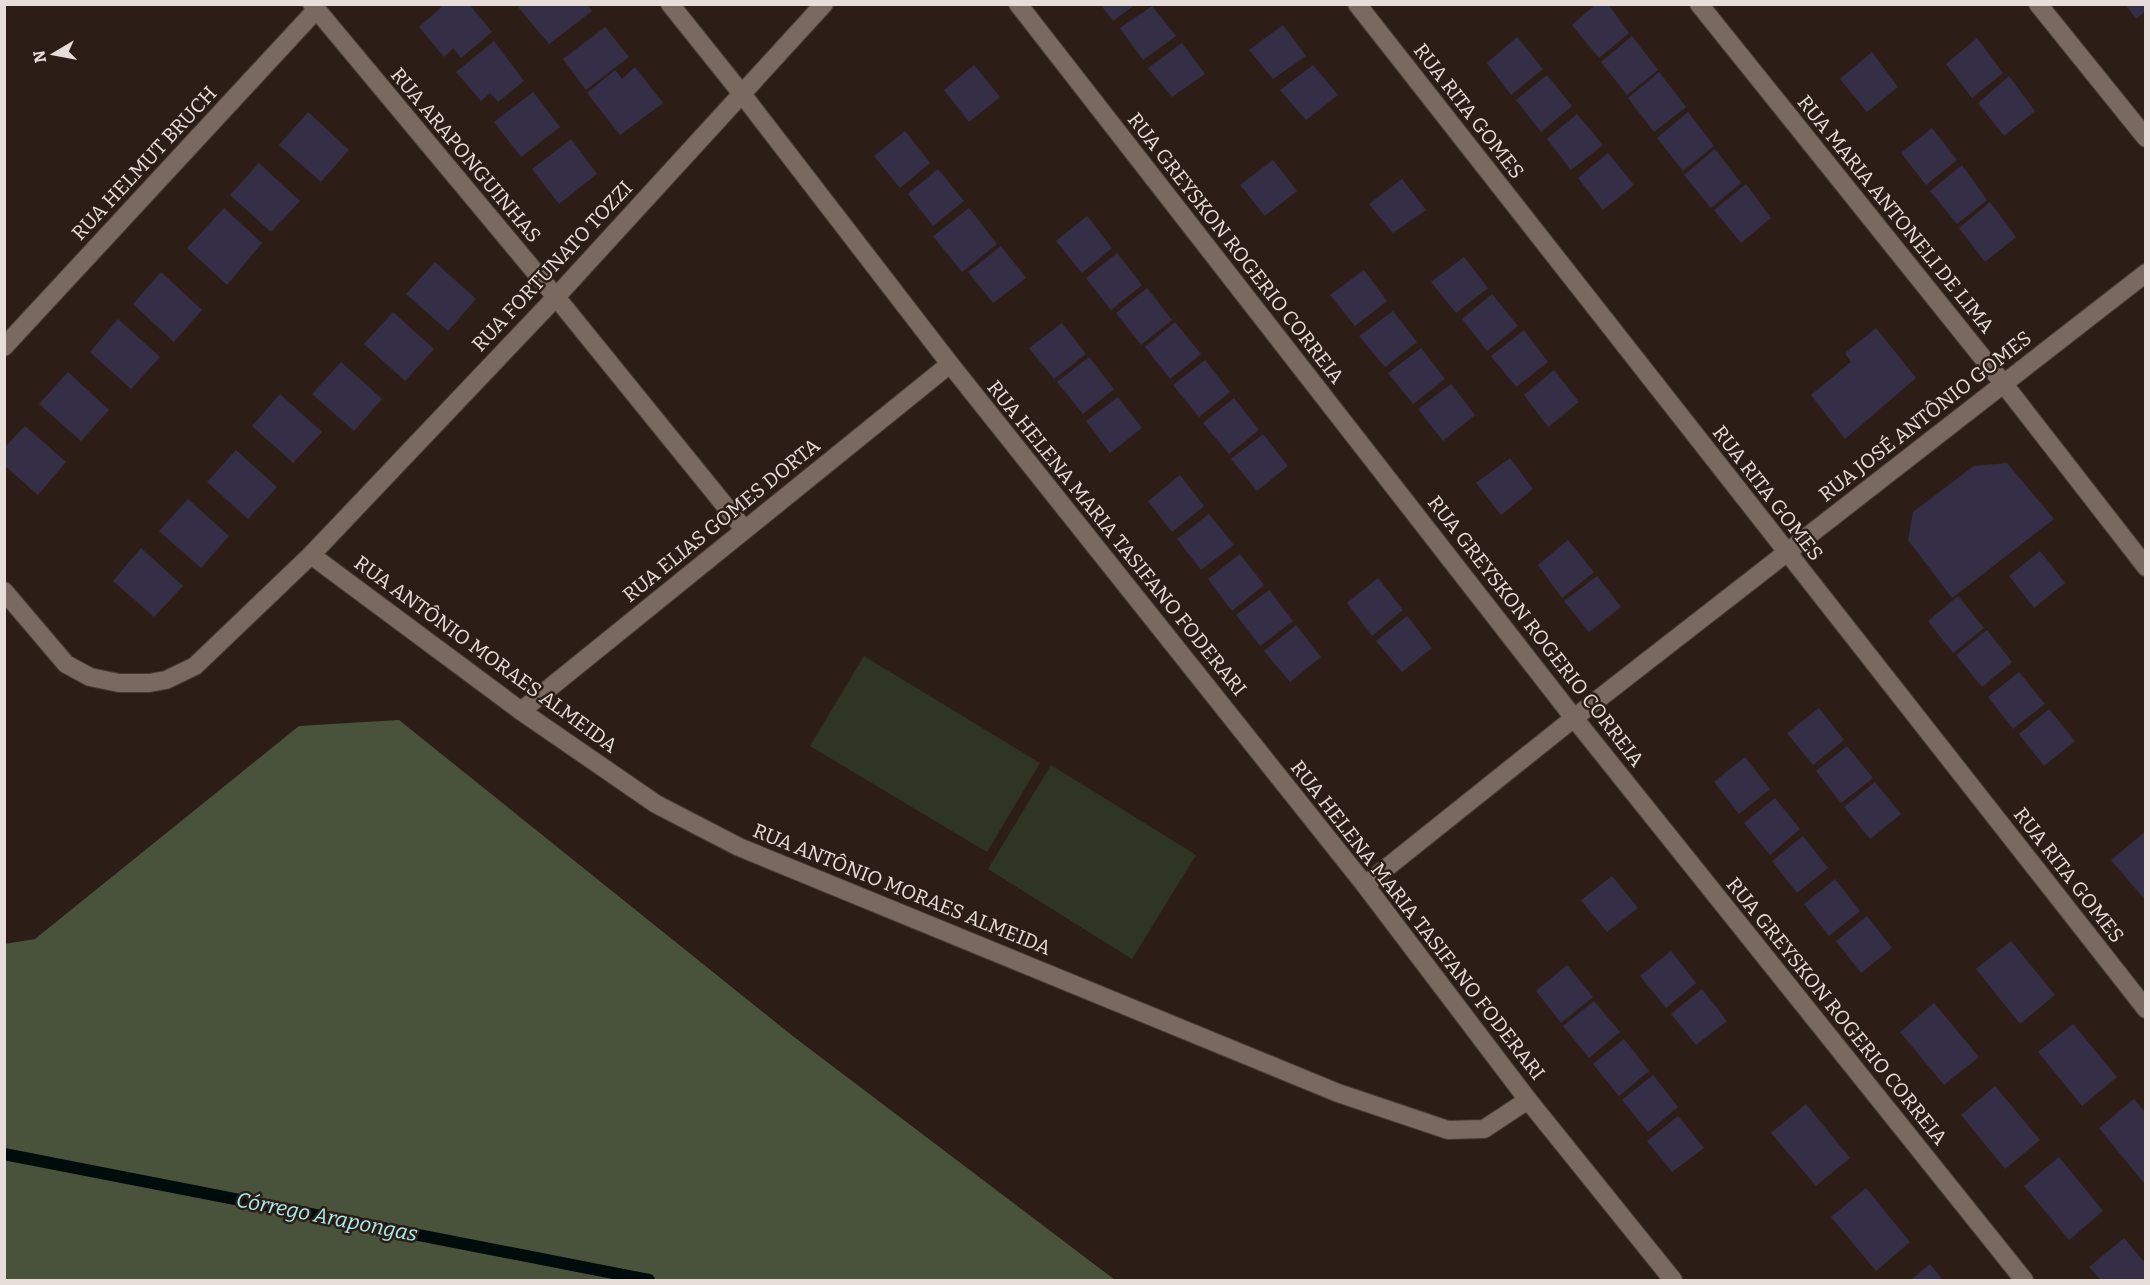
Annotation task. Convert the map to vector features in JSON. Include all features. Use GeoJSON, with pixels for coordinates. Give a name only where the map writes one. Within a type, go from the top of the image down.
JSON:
{"type":"FeatureCollection","features":[{"type":"Feature","properties":{"kind":"street","name":"RUA HELENA MARIA TASIFANO FODERARI"},"geometry":{"type":"LineString","coordinates":[[670,4],[950,364],[1365,885],[1528,1100],[1673,1281]]}},
{"type":"Feature","properties":{"kind":"street","name":"RUA FORTUNATO TOZZI"},"geometry":{"type":"LineString","coordinates":[[4,591],[66,664],[90,677],[105,681],[149,683],[166,680],[195,666],[311,555],[555,297],[824,4]]}},
{"type":"Feature","properties":{"kind":"street","name":"RUA GREYSKON ROGERIO CORREIA"},"geometry":{"type":"LineString","coordinates":[[1018,4],[1574,718],[2024,1281]]}},
{"type":"Feature","properties":{"kind":"street","name":"RUA RITA GOMES"},"geometry":{"type":"LineString","coordinates":[[1357,4],[2145,1009]]}},
{"type":"Feature","properties":{"kind":"street","name":"RUA MARIA ANTONELI DE LIMA"},"geometry":{"type":"LineString","coordinates":[[1699,4],[2003,384],[2145,567]]}},
{"type":"Feature","properties":{"kind":"street"},"geometry":{"type":"LineString","coordinates":[[2038,4],[2145,138]]}},
{"type":"Feature","properties":{"kind":"street","name":"RUA ARAPONGUINHAS"},"geometry":{"type":"LineString","coordinates":[[314,7],[744,529]]}},
{"type":"Feature","properties":{"kind":"street","name":"RUA HELMUT BRUCH"},"geometry":{"type":"LineString","coordinates":[[4,347],[314,7]]}},
{"type":"Feature","properties":{"kind":"street","name":"RUA JOSÉ ANTÔNIO GOMES"},"geometry":{"type":"LineString","coordinates":[[1365,885],[1574,718],[2145,273]]}},
{"type":"Feature","properties":{"kind":"street","name":"RUA ELIAS GOMES DORTA"},"geometry":{"type":"LineString","coordinates":[[521,711],[950,364]]}},
{"type":"Feature","properties":{"kind":"street","name":"RUA ANTÔNIO MORAES ALMEIDA"},"geometry":{"type":"LineString","coordinates":[[311,555],[521,711],[656,804],[739,847],[1338,1093],[1448,1130],[1484,1129],[1528,1100]]}},
{"type":"Feature","properties":{"kind":"green space"},"geometry":{"type":"Polygon","coordinates":[[[864,656],[1040,763],[987,852],[810,746],[864,656]]]}},
{"type":"Feature","properties":{"kind":"green space"},"geometry":{"type":"Polygon","coordinates":[[[399,720],[794,1037],[1115,1280],[5,1280],[5,944],[35,939],[299,726],[399,720]]]}},
{"type":"Feature","properties":{"kind":"green space"},"geometry":{"type":"Polygon","coordinates":[[[1051,765],[1196,855],[1132,959],[988,869],[1051,765]]]}},
{"type":"Feature","properties":{"kind":"building"},"geometry":{"type":"Polygon","coordinates":[[[445,4],[469,4],[492,32],[461,58],[453,48],[444,57],[419,27],[445,4]]]}},
{"type":"Feature","properties":{"kind":"building"},"geometry":{"type":"Polygon","coordinates":[[[520,4],[587,4],[592,11],[549,44],[518,7],[520,4]]]}},
{"type":"Feature","properties":{"kind":"building"},"geometry":{"type":"Polygon","coordinates":[[[1100,4],[1136,4],[1113,21],[1100,4]]]}},
{"type":"Feature","properties":{"kind":"building"},"geometry":{"type":"Polygon","coordinates":[[[1596,4],[1608,4],[1629,33],[1599,58],[1572,25],[1596,4]]]}},
{"type":"Feature","properties":{"kind":"building"},"geometry":{"type":"Polygon","coordinates":[[[2125,4],[2146,4],[2146,11],[2136,19],[2125,4]]]}},
{"type":"Feature","properties":{"kind":"building"},"geometry":{"type":"Polygon","coordinates":[[[1152,6],[1176,36],[1143,60],[1120,28],[1152,6]]]}},
{"type":"Feature","properties":{"kind":"building"},"geometry":{"type":"Polygon","coordinates":[[[1283,25],[1306,56],[1273,79],[1249,50],[1283,25]]]}},
{"type":"Feature","properties":{"kind":"building"},"geometry":{"type":"Polygon","coordinates":[[[605,27],[629,57],[586,90],[563,59],[605,27]]]}},
{"type":"Feature","properties":{"kind":"building"},"geometry":{"type":"Polygon","coordinates":[[[1632,36],[1658,70],[1627,95],[1601,62],[1632,36]]]}},
{"type":"Feature","properties":{"kind":"building"},"geometry":{"type":"Polygon","coordinates":[[[1517,37],[1543,69],[1511,95],[1487,63],[1517,37]]]}},
{"type":"Feature","properties":{"kind":"building"},"geometry":{"type":"Polygon","coordinates":[[[1977,38],[2003,73],[1972,98],[1946,64],[1977,38]]]}},
{"type":"Feature","properties":{"kind":"building"},"geometry":{"type":"Polygon","coordinates":[[[494,41],[524,81],[498,102],[490,93],[481,101],[456,72],[494,41]]]}},
{"type":"Feature","properties":{"kind":"building"},"geometry":{"type":"Polygon","coordinates":[[[1182,43],[1205,74],[1172,97],[1148,68],[1182,43]]]}},
{"type":"Feature","properties":{"kind":"building"},"geometry":{"type":"Polygon","coordinates":[[[1872,52],[1898,87],[1867,112],[1840,79],[1872,52]]]}},
{"type":"Feature","properties":{"kind":"building"},"geometry":{"type":"Polygon","coordinates":[[[974,65],[1000,97],[969,122],[944,90],[974,65]]]}},
{"type":"Feature","properties":{"kind":"building"},"geometry":{"type":"Polygon","coordinates":[[[1313,65],[1338,95],[1306,120],[1280,90],[1313,65]]]}},
{"type":"Feature","properties":{"kind":"building"},"geometry":{"type":"Polygon","coordinates":[[[635,67],[663,103],[620,135],[587,93],[615,70],[622,79],[635,67]]]}},
{"type":"Feature","properties":{"kind":"building"},"geometry":{"type":"Polygon","coordinates":[[[1659,72],[1686,107],[1654,132],[1628,98],[1659,72]]]}},
{"type":"Feature","properties":{"kind":"building"},"geometry":{"type":"Polygon","coordinates":[[[1547,75],[1572,106],[1541,132],[1516,100],[1547,75]]]}},
{"type":"Feature","properties":{"kind":"building"},"geometry":{"type":"Polygon","coordinates":[[[2009,76],[2035,111],[2004,136],[1978,103],[2009,76]]]}},
{"type":"Feature","properties":{"kind":"building"},"geometry":{"type":"Polygon","coordinates":[[[533,92],[560,127],[521,157],[494,122],[533,92]]]}},
{"type":"Feature","properties":{"kind":"building"},"geometry":{"type":"Polygon","coordinates":[[[308,112],[349,150],[321,182],[279,145],[308,112]]]}},
{"type":"Feature","properties":{"kind":"building"},"geometry":{"type":"Polygon","coordinates":[[[1688,112],[1714,146],[1683,171],[1657,138],[1688,112]]]}},
{"type":"Feature","properties":{"kind":"building"},"geometry":{"type":"Polygon","coordinates":[[[1577,114],[1603,145],[1571,170],[1547,139],[1577,114]]]}},
{"type":"Feature","properties":{"kind":"building"},"geometry":{"type":"Polygon","coordinates":[[[1932,128],[1957,160],[1926,185],[1901,153],[1932,128]]]}},
{"type":"Feature","properties":{"kind":"building"},"geometry":{"type":"Polygon","coordinates":[[[905,131],[930,163],[900,188],[874,156],[905,131]]]}},
{"type":"Feature","properties":{"kind":"building"},"geometry":{"type":"Polygon","coordinates":[[[571,139],[597,174],[559,204],[532,169],[571,139]]]}},
{"type":"Feature","properties":{"kind":"building"},"geometry":{"type":"Polygon","coordinates":[[[1715,149],[1741,183],[1711,208],[1684,175],[1715,149]]]}},
{"type":"Feature","properties":{"kind":"building"},"geometry":{"type":"Polygon","coordinates":[[[1608,153],[1634,185],[1603,210],[1578,178],[1608,153]]]}},
{"type":"Feature","properties":{"kind":"building"},"geometry":{"type":"Polygon","coordinates":[[[1273,160],[1297,191],[1265,216],[1240,185],[1273,160]]]}},
{"type":"Feature","properties":{"kind":"building"},"geometry":{"type":"Polygon","coordinates":[[[259,163],[300,201],[271,232],[230,195],[259,163]]]}},
{"type":"Feature","properties":{"kind":"building"},"geometry":{"type":"Polygon","coordinates":[[[1962,165],[1987,200],[1957,224],[1930,191],[1962,165]]]}},
{"type":"Feature","properties":{"kind":"building"},"geometry":{"type":"Polygon","coordinates":[[[938,169],[964,201],[933,226],[908,194],[938,169]]]}},
{"type":"Feature","properties":{"kind":"building"},"geometry":{"type":"Polygon","coordinates":[[[1402,179],[1426,210],[1393,233],[1369,204],[1402,179]]]}},
{"type":"Feature","properties":{"kind":"building"},"geometry":{"type":"Polygon","coordinates":[[[1746,184],[1771,218],[1741,243],[1714,210],[1746,184]]]}},
{"type":"Feature","properties":{"kind":"building"},"geometry":{"type":"Polygon","coordinates":[[[1990,202],[2016,237],[1985,262],[1959,228],[1990,202]]]}},
{"type":"Feature","properties":{"kind":"building"},"geometry":{"type":"Polygon","coordinates":[[[224,208],[262,243],[227,285],[187,248],[224,208]]]}},
{"type":"Feature","properties":{"kind":"building"},"geometry":{"type":"Polygon","coordinates":[[[969,208],[997,244],[962,272],[933,236],[969,208]]]}},
{"type":"Feature","properties":{"kind":"building"},"geometry":{"type":"Polygon","coordinates":[[[1087,216],[1112,248],[1082,273],[1056,241],[1087,216]]]}},
{"type":"Feature","properties":{"kind":"building"},"geometry":{"type":"Polygon","coordinates":[[[1001,246],[1026,278],[993,303],[968,272],[1001,246]]]}},
{"type":"Feature","properties":{"kind":"building"},"geometry":{"type":"Polygon","coordinates":[[[1117,253],[1142,285],[1111,310],[1086,278],[1117,253]]]}},
{"type":"Feature","properties":{"kind":"building"},"geometry":{"type":"Polygon","coordinates":[[[1464,257],[1488,288],[1456,313],[1431,282],[1464,257]]]}},
{"type":"Feature","properties":{"kind":"building"},"geometry":{"type":"Polygon","coordinates":[[[435,262],[476,299],[448,331],[406,294],[435,262]]]}},
{"type":"Feature","properties":{"kind":"building"},"geometry":{"type":"Polygon","coordinates":[[[1364,270],[1387,301],[1355,326],[1330,295],[1364,270]]]}},
{"type":"Feature","properties":{"kind":"building"},"geometry":{"type":"Polygon","coordinates":[[[161,272],[202,310],[174,342],[133,304],[161,272]]]}},
{"type":"Feature","properties":{"kind":"building"},"geometry":{"type":"Polygon","coordinates":[[[1147,288],[1172,320],[1141,345],[1116,313],[1147,288]]]}},
{"type":"Feature","properties":{"kind":"building"},"geometry":{"type":"Polygon","coordinates":[[[1492,294],[1518,326],[1487,351],[1462,319],[1492,294]]]}},
{"type":"Feature","properties":{"kind":"building"},"geometry":{"type":"Polygon","coordinates":[[[1393,311],[1417,342],[1385,367],[1359,336],[1393,311]]]}},
{"type":"Feature","properties":{"kind":"building"},"geometry":{"type":"Polygon","coordinates":[[[393,312],[434,349],[405,381],[364,344],[393,312]]]}},
{"type":"Feature","properties":{"kind":"building"},"geometry":{"type":"Polygon","coordinates":[[[118,319],[160,357],[131,389],[90,352],[118,319]]]}},
{"type":"Feature","properties":{"kind":"building"},"geometry":{"type":"Polygon","coordinates":[[[1175,322],[1201,354],[1170,379],[1145,347],[1175,322]]]}},
{"type":"Feature","properties":{"kind":"building"},"geometry":{"type":"Polygon","coordinates":[[[1062,323],[1086,354],[1054,379],[1029,348],[1062,323]]]}},
{"type":"Feature","properties":{"kind":"building"},"geometry":{"type":"Polygon","coordinates":[[[1876,328],[1916,378],[1845,439],[1811,395],[1851,362],[1845,353],[1876,328]]]}},
{"type":"Feature","properties":{"kind":"building"},"geometry":{"type":"Polygon","coordinates":[[[1524,330],[1548,362],[1516,387],[1491,356],[1524,330]]]}},
{"type":"Feature","properties":{"kind":"building"},"geometry":{"type":"Polygon","coordinates":[[[1421,348],[1445,379],[1413,404],[1388,373],[1421,348]]]}},
{"type":"Feature","properties":{"kind":"building"},"geometry":{"type":"Polygon","coordinates":[[[1089,357],[1114,389],[1083,414],[1057,382],[1089,357]]]}},
{"type":"Feature","properties":{"kind":"building"},"geometry":{"type":"Polygon","coordinates":[[[1205,360],[1230,392],[1199,417],[1173,385],[1205,360]]]}},
{"type":"Feature","properties":{"kind":"building"},"geometry":{"type":"Polygon","coordinates":[[[341,362],[382,399],[354,431],[312,394],[341,362]]]}},
{"type":"Feature","properties":{"kind":"building"},"geometry":{"type":"Polygon","coordinates":[[[1554,370],[1579,402],[1548,427],[1524,395],[1554,370]]]}},
{"type":"Feature","properties":{"kind":"building"},"geometry":{"type":"Polygon","coordinates":[[[68,372],[109,410],[81,441],[39,404],[68,372]]]}},
{"type":"Feature","properties":{"kind":"building"},"geometry":{"type":"Polygon","coordinates":[[[1451,384],[1475,415],[1443,441],[1418,409],[1451,384]]]}},
{"type":"Feature","properties":{"kind":"building"},"geometry":{"type":"Polygon","coordinates":[[[280,394],[322,432],[293,463],[252,426],[280,394]]]}},
{"type":"Feature","properties":{"kind":"building"},"geometry":{"type":"Polygon","coordinates":[[[1118,397],[1142,428],[1110,453],[1086,421],[1118,397]]]}},
{"type":"Feature","properties":{"kind":"building"},"geometry":{"type":"Polygon","coordinates":[[[1234,398],[1259,430],[1229,454],[1203,423],[1234,398]]]}},
{"type":"Feature","properties":{"kind":"building"},"geometry":{"type":"Polygon","coordinates":[[[25,426],[66,462],[38,495],[4,465],[4,448],[25,426]]]}},
{"type":"Feature","properties":{"kind":"building"},"geometry":{"type":"Polygon","coordinates":[[[1263,434],[1288,466],[1257,491],[1231,459],[1263,434]]]}},
{"type":"Feature","properties":{"kind":"building"},"geometry":{"type":"Polygon","coordinates":[[[236,450],[277,487],[248,519],[207,482],[236,450]]]}},
{"type":"Feature","properties":{"kind":"building"},"geometry":{"type":"Polygon","coordinates":[[[1510,458],[1533,489],[1501,515],[1476,483],[1510,458]]]}},
{"type":"Feature","properties":{"kind":"building"},"geometry":{"type":"Polygon","coordinates":[[[2007,463],[2054,519],[1952,598],[1908,540],[1913,512],[1974,466],[2007,463]]]}},
{"type":"Feature","properties":{"kind":"building"},"geometry":{"type":"Polygon","coordinates":[[[1180,475],[1204,506],[1172,532],[1148,501],[1180,475]]]}},
{"type":"Feature","properties":{"kind":"building"},"geometry":{"type":"Polygon","coordinates":[[[188,499],[229,536],[201,568],[159,531],[188,499]]]}},
{"type":"Feature","properties":{"kind":"building"},"geometry":{"type":"Polygon","coordinates":[[[1209,514],[1234,545],[1201,570],[1177,539],[1209,514]]]}},
{"type":"Feature","properties":{"kind":"building"},"geometry":{"type":"Polygon","coordinates":[[[1568,540],[1594,572],[1562,598],[1538,565],[1568,540]]]}},
{"type":"Feature","properties":{"kind":"building"},"geometry":{"type":"Polygon","coordinates":[[[141,548],[183,586],[154,617],[113,581],[141,548]]]}},
{"type":"Feature","properties":{"kind":"building"},"geometry":{"type":"Polygon","coordinates":[[[2040,551],[2065,583],[2034,608],[2009,576],[2040,551]]]}},
{"type":"Feature","properties":{"kind":"building"},"geometry":{"type":"Polygon","coordinates":[[[1240,554],[1264,585],[1232,611],[1208,579],[1240,554]]]}},
{"type":"Feature","properties":{"kind":"building"},"geometry":{"type":"Polygon","coordinates":[[[1597,576],[1621,607],[1589,632],[1564,601],[1597,576]]]}},
{"type":"Feature","properties":{"kind":"building"},"geometry":{"type":"Polygon","coordinates":[[[1378,578],[1403,610],[1372,636],[1347,603],[1378,578]]]}},
{"type":"Feature","properties":{"kind":"building"},"geometry":{"type":"Polygon","coordinates":[[[1269,590],[1293,621],[1260,646],[1236,615],[1269,590]]]}},
{"type":"Feature","properties":{"kind":"building"},"geometry":{"type":"Polygon","coordinates":[[[1958,596],[1984,628],[1953,653],[1928,621],[1958,596]]]}},
{"type":"Feature","properties":{"kind":"building"},"geometry":{"type":"Polygon","coordinates":[[[1407,616],[1432,648],[1402,672],[1376,641],[1407,616]]]}},
{"type":"Feature","properties":{"kind":"building"},"geometry":{"type":"Polygon","coordinates":[[[1296,625],[1321,657],[1290,682],[1264,651],[1296,625]]]}},
{"type":"Feature","properties":{"kind":"building"},"geometry":{"type":"Polygon","coordinates":[[[1987,630],[2012,662],[1982,687],[1956,655],[1987,630]]]}},
{"type":"Feature","properties":{"kind":"building"},"geometry":{"type":"Polygon","coordinates":[[[2019,672],[2045,704],[2013,729],[1988,697],[2019,672]]]}},
{"type":"Feature","properties":{"kind":"building"},"geometry":{"type":"Polygon","coordinates":[[[1819,708],[1844,740],[1813,765],[1787,733],[1819,708]]]}},
{"type":"Feature","properties":{"kind":"building"},"geometry":{"type":"Polygon","coordinates":[[[2049,709],[2075,741],[2044,766],[2019,734],[2049,709]]]}},
{"type":"Feature","properties":{"kind":"building"},"geometry":{"type":"Polygon","coordinates":[[[1847,746],[1873,778],[1841,803],[1816,771],[1847,746]]]}},
{"type":"Feature","properties":{"kind":"building"},"geometry":{"type":"Polygon","coordinates":[[[1745,757],[1770,789],[1739,814],[1714,782],[1745,757]]]}},
{"type":"Feature","properties":{"kind":"building"},"geometry":{"type":"Polygon","coordinates":[[[1875,782],[1901,814],[1870,839],[1844,807],[1875,782]]]}},
{"type":"Feature","properties":{"kind":"building"},"geometry":{"type":"Polygon","coordinates":[[[1775,798],[1800,829],[1770,855],[1744,823],[1775,798]]]}},
{"type":"Feature","properties":{"kind":"building"},"geometry":{"type":"Polygon","coordinates":[[[2146,831],[2146,901],[2111,860],[2146,831]]]}},
{"type":"Feature","properties":{"kind":"building"},"geometry":{"type":"Polygon","coordinates":[[[1803,836],[1828,868],[1797,893],[1772,861],[1803,836]]]}},
{"type":"Feature","properties":{"kind":"building"},"geometry":{"type":"Polygon","coordinates":[[[1612,876],[1638,908],[1607,932],[1581,900],[1612,876]]]}},
{"type":"Feature","properties":{"kind":"building"},"geometry":{"type":"Polygon","coordinates":[[[1835,879],[1860,911],[1829,936],[1804,904],[1835,879]]]}},
{"type":"Feature","properties":{"kind":"building"},"geometry":{"type":"Polygon","coordinates":[[[1867,916],[1892,948],[1861,973],[1836,941],[1867,916]]]}},
{"type":"Feature","properties":{"kind":"building"},"geometry":{"type":"Polygon","coordinates":[[[2011,941],[2055,995],[2020,1024],[1976,969],[2011,941]]]}},
{"type":"Feature","properties":{"kind":"building"},"geometry":{"type":"Polygon","coordinates":[[[1671,951],[1696,983],[1666,1008],[1640,976],[1671,951]]]}},
{"type":"Feature","properties":{"kind":"building"},"geometry":{"type":"Polygon","coordinates":[[[1567,965],[1593,997],[1561,1023],[1536,991],[1567,965]]]}},
{"type":"Feature","properties":{"kind":"building"},"geometry":{"type":"Polygon","coordinates":[[[1702,989],[1727,1021],[1696,1045],[1671,1014],[1702,989]]]}},
{"type":"Feature","properties":{"kind":"building"},"geometry":{"type":"Polygon","coordinates":[[[1594,1001],[1620,1032],[1589,1058],[1563,1026],[1594,1001]]]}},
{"type":"Feature","properties":{"kind":"building"},"geometry":{"type":"Polygon","coordinates":[[[1934,1003],[1979,1057],[1944,1085],[1900,1032],[1934,1003]]]}},
{"type":"Feature","properties":{"kind":"building"},"geometry":{"type":"Polygon","coordinates":[[[2073,1024],[2117,1077],[2082,1106],[2038,1052],[2073,1024]]]}},
{"type":"Feature","properties":{"kind":"building"},"geometry":{"type":"Polygon","coordinates":[[[1624,1039],[1649,1071],[1619,1096],[1593,1064],[1624,1039]]]}},
{"type":"Feature","properties":{"kind":"building"},"geometry":{"type":"Polygon","coordinates":[[[1653,1075],[1678,1107],[1648,1132],[1622,1100],[1653,1075]]]}},
{"type":"Feature","properties":{"kind":"building"},"geometry":{"type":"Polygon","coordinates":[[[1995,1086],[2040,1140],[2005,1169],[1961,1115],[1995,1086]]]}},
{"type":"Feature","properties":{"kind":"building"},"geometry":{"type":"Polygon","coordinates":[[[2134,1099],[2146,1113],[2146,1180],[2143,1182],[2099,1128],[2134,1099]]]}},
{"type":"Feature","properties":{"kind":"building"},"geometry":{"type":"Polygon","coordinates":[[[1806,1104],[1850,1158],[1816,1186],[1771,1133],[1806,1104]]]}},
{"type":"Feature","properties":{"kind":"building"},"geometry":{"type":"Polygon","coordinates":[[[1678,1116],[1704,1148],[1672,1172],[1647,1141],[1678,1116]]]}},
{"type":"Feature","properties":{"kind":"building"},"geometry":{"type":"Polygon","coordinates":[[[2059,1157],[2103,1211],[2069,1240],[2024,1186],[2059,1157]]]}},
{"type":"Feature","properties":{"kind":"building"},"geometry":{"type":"Polygon","coordinates":[[[1866,1188],[1910,1242],[1876,1271],[1831,1217],[1866,1188]]]}},
{"type":"Feature","properties":{"kind":"building"},"geometry":{"type":"Polygon","coordinates":[[[2124,1238],[2146,1264],[2146,1280],[2101,1280],[2089,1267],[2124,1238]]]}},
{"type":"Feature","properties":{"kind":"building"},"geometry":{"type":"Polygon","coordinates":[[[1930,1264],[1943,1280],[1911,1280],[1930,1264]]]}},
{"type":"Feature","properties":{"kind":"waterway","name":"Córrego Arapongas"},"geometry":{"type":"LineString","coordinates":[[4,1154],[649,1280]]}}]}
